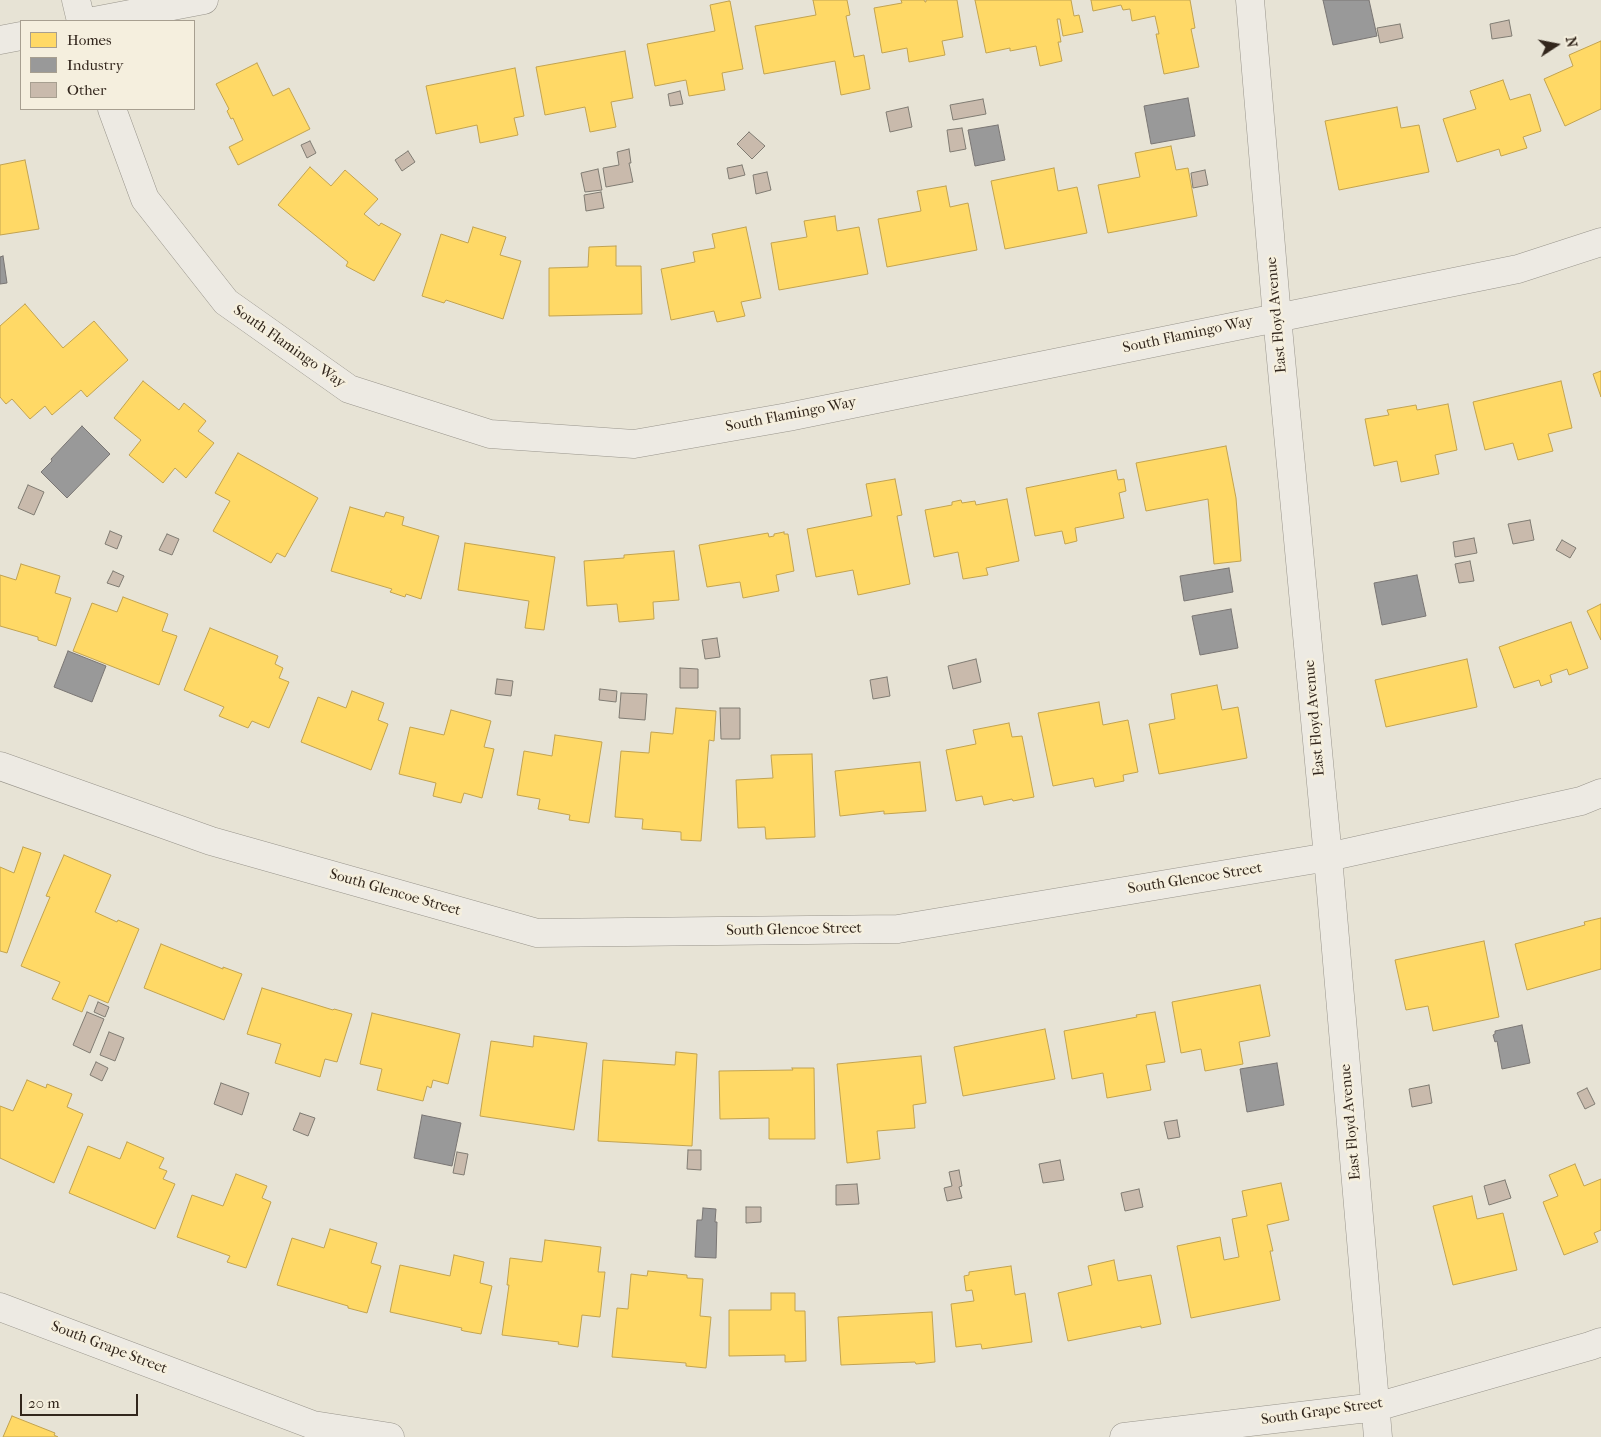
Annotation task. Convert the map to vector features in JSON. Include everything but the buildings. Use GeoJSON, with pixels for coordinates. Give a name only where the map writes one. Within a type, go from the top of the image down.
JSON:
{"type":"FeatureCollection","features":[{"type":"Feature","properties":{"kind":"street"},"geometry":{"type":"LineString","coordinates":[[76,0],[81,20]]}},
{"type":"Feature","properties":{"kind":"street"},"geometry":{"type":"LineString","coordinates":[[99,20],[204,0]]}},
{"type":"Feature","properties":{"kind":"street","name":"East Floyd Avenue"},"geometry":{"type":"LineString","coordinates":[[1250,0],[1277,317],[1328,857],[1378,1437]]}},
{"type":"Feature","properties":{"kind":"street"},"geometry":{"type":"LineString","coordinates":[[0,40],[20,36]]}},
{"type":"Feature","properties":{"kind":"street","name":"South Flamingo Way"},"geometry":{"type":"LineString","coordinates":[[112,110],[145,199],[226,302],[349,389],[490,434],[634,444],[788,417],[1518,269],[1601,242]]}},
{"type":"Feature","properties":{"kind":"street","name":"South Glencoe Street"},"geometry":{"type":"LineString","coordinates":[[0,766],[211,841],[537,933],[898,929],[1328,857],[1581,801],[1601,793]]}},
{"type":"Feature","properties":{"kind":"street","name":"South Grape Street"},"geometry":{"type":"LineString","coordinates":[[0,1308],[312,1425],[390,1437]]}},
{"type":"Feature","properties":{"kind":"street","name":"South Grape Street"},"geometry":{"type":"LineString","coordinates":[[1124,1437],[1376,1407],[1601,1342]]}}]}
